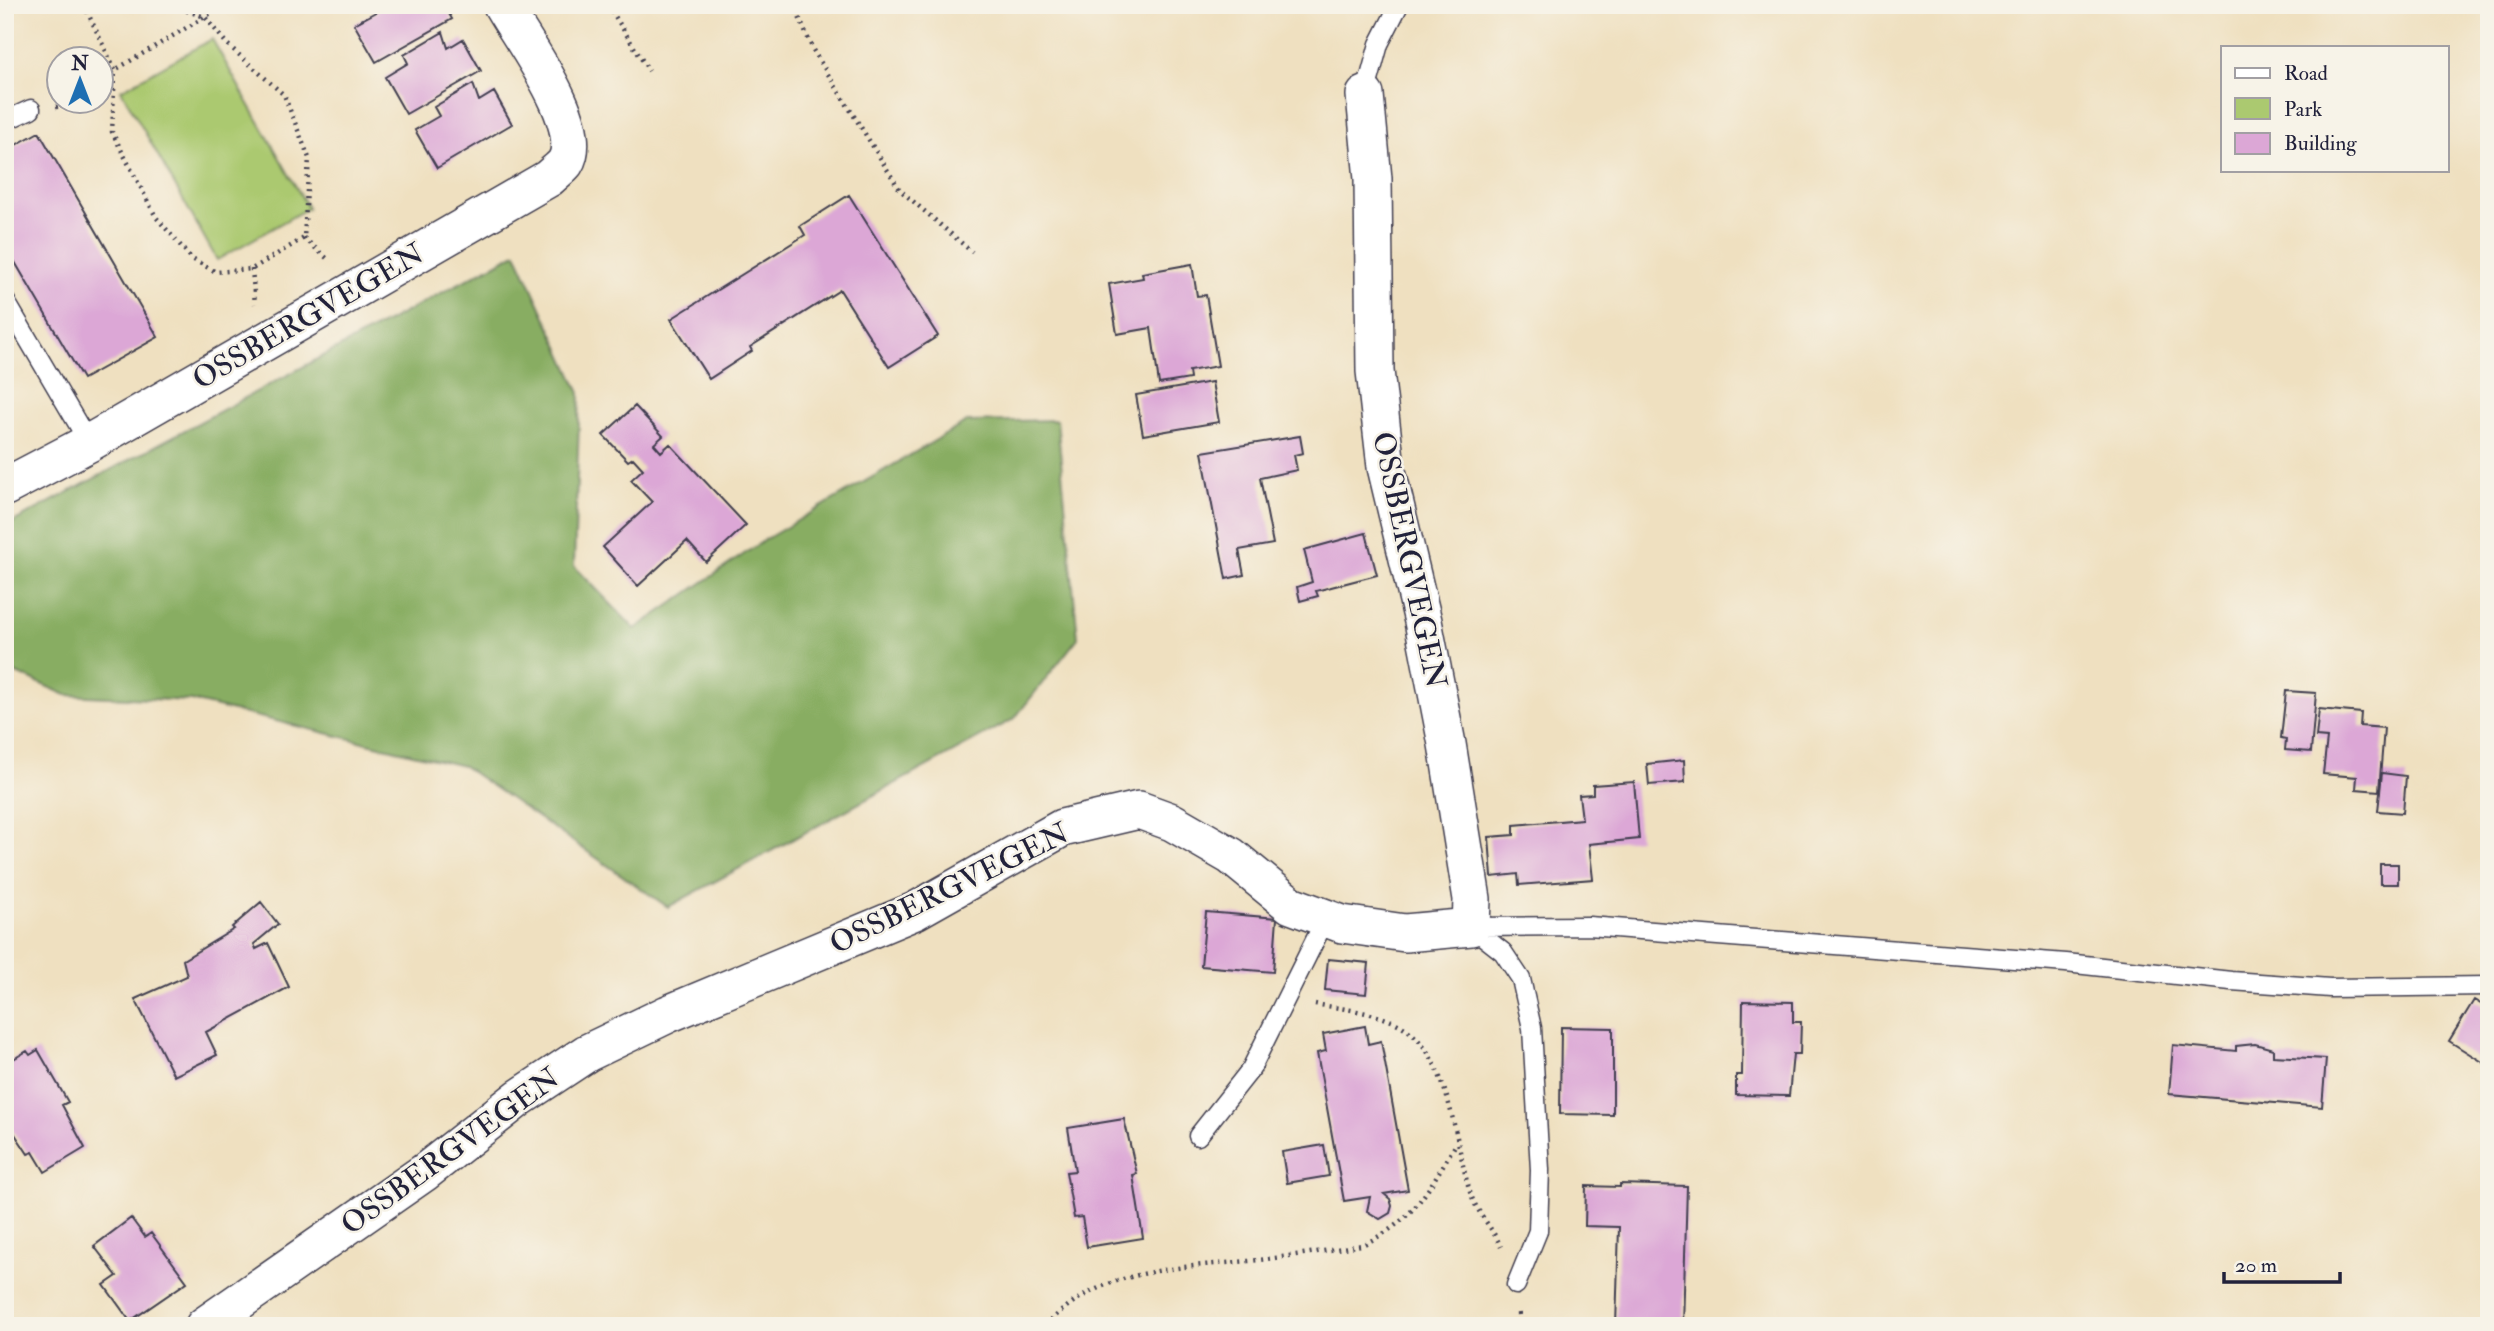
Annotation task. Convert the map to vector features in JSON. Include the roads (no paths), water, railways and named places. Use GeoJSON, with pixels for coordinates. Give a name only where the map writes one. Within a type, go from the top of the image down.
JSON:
{"type":"FeatureCollection","features":[{"type":"Feature","properties":{"kind":"street","name":"OSSBERGVEGEN"},"geometry":{"type":"LineString","coordinates":[[5,487],[89,443],[549,178],[565,162],[571,139],[567,116],[502,5]]}},
{"type":"Feature","properties":{"kind":"street","name":"OSSBERGVEGEN"},"geometry":{"type":"LineString","coordinates":[[204,1326],[425,1172],[519,1098],[587,1053],[668,1014],[915,911],[1062,828],[1139,810],[1172,822],[1231,856],[1291,905],[1342,924],[1405,933],[1471,927],[1472,899],[1447,744],[1423,621],[1386,467],[1375,372],[1373,179],[1365,94]]}},
{"type":"Feature","properties":{"kind":"lane"},"geometry":{"type":"LineString","coordinates":[[1365,94],[1379,44],[1399,5]]}},
{"type":"Feature","properties":{"kind":"lane"},"geometry":{"type":"LineString","coordinates":[[5,121],[31,109]]}},
{"type":"Feature","properties":{"kind":"lane"},"geometry":{"type":"LineString","coordinates":[[5,300],[89,443]]}},
{"type":"Feature","properties":{"kind":"lane"},"geometry":{"type":"LineString","coordinates":[[1198,1136],[1251,1069],[1326,918]]}},
{"type":"Feature","properties":{"kind":"lane"},"geometry":{"type":"LineString","coordinates":[[1471,927],[1588,926],[2066,963],[2231,981],[2330,988],[2489,986]]}},
{"type":"Feature","properties":{"kind":"lane"},"geometry":{"type":"LineString","coordinates":[[1471,927],[1503,952],[1521,979],[1532,1028],[1540,1170],[1538,1231],[1516,1285]]}}]}
